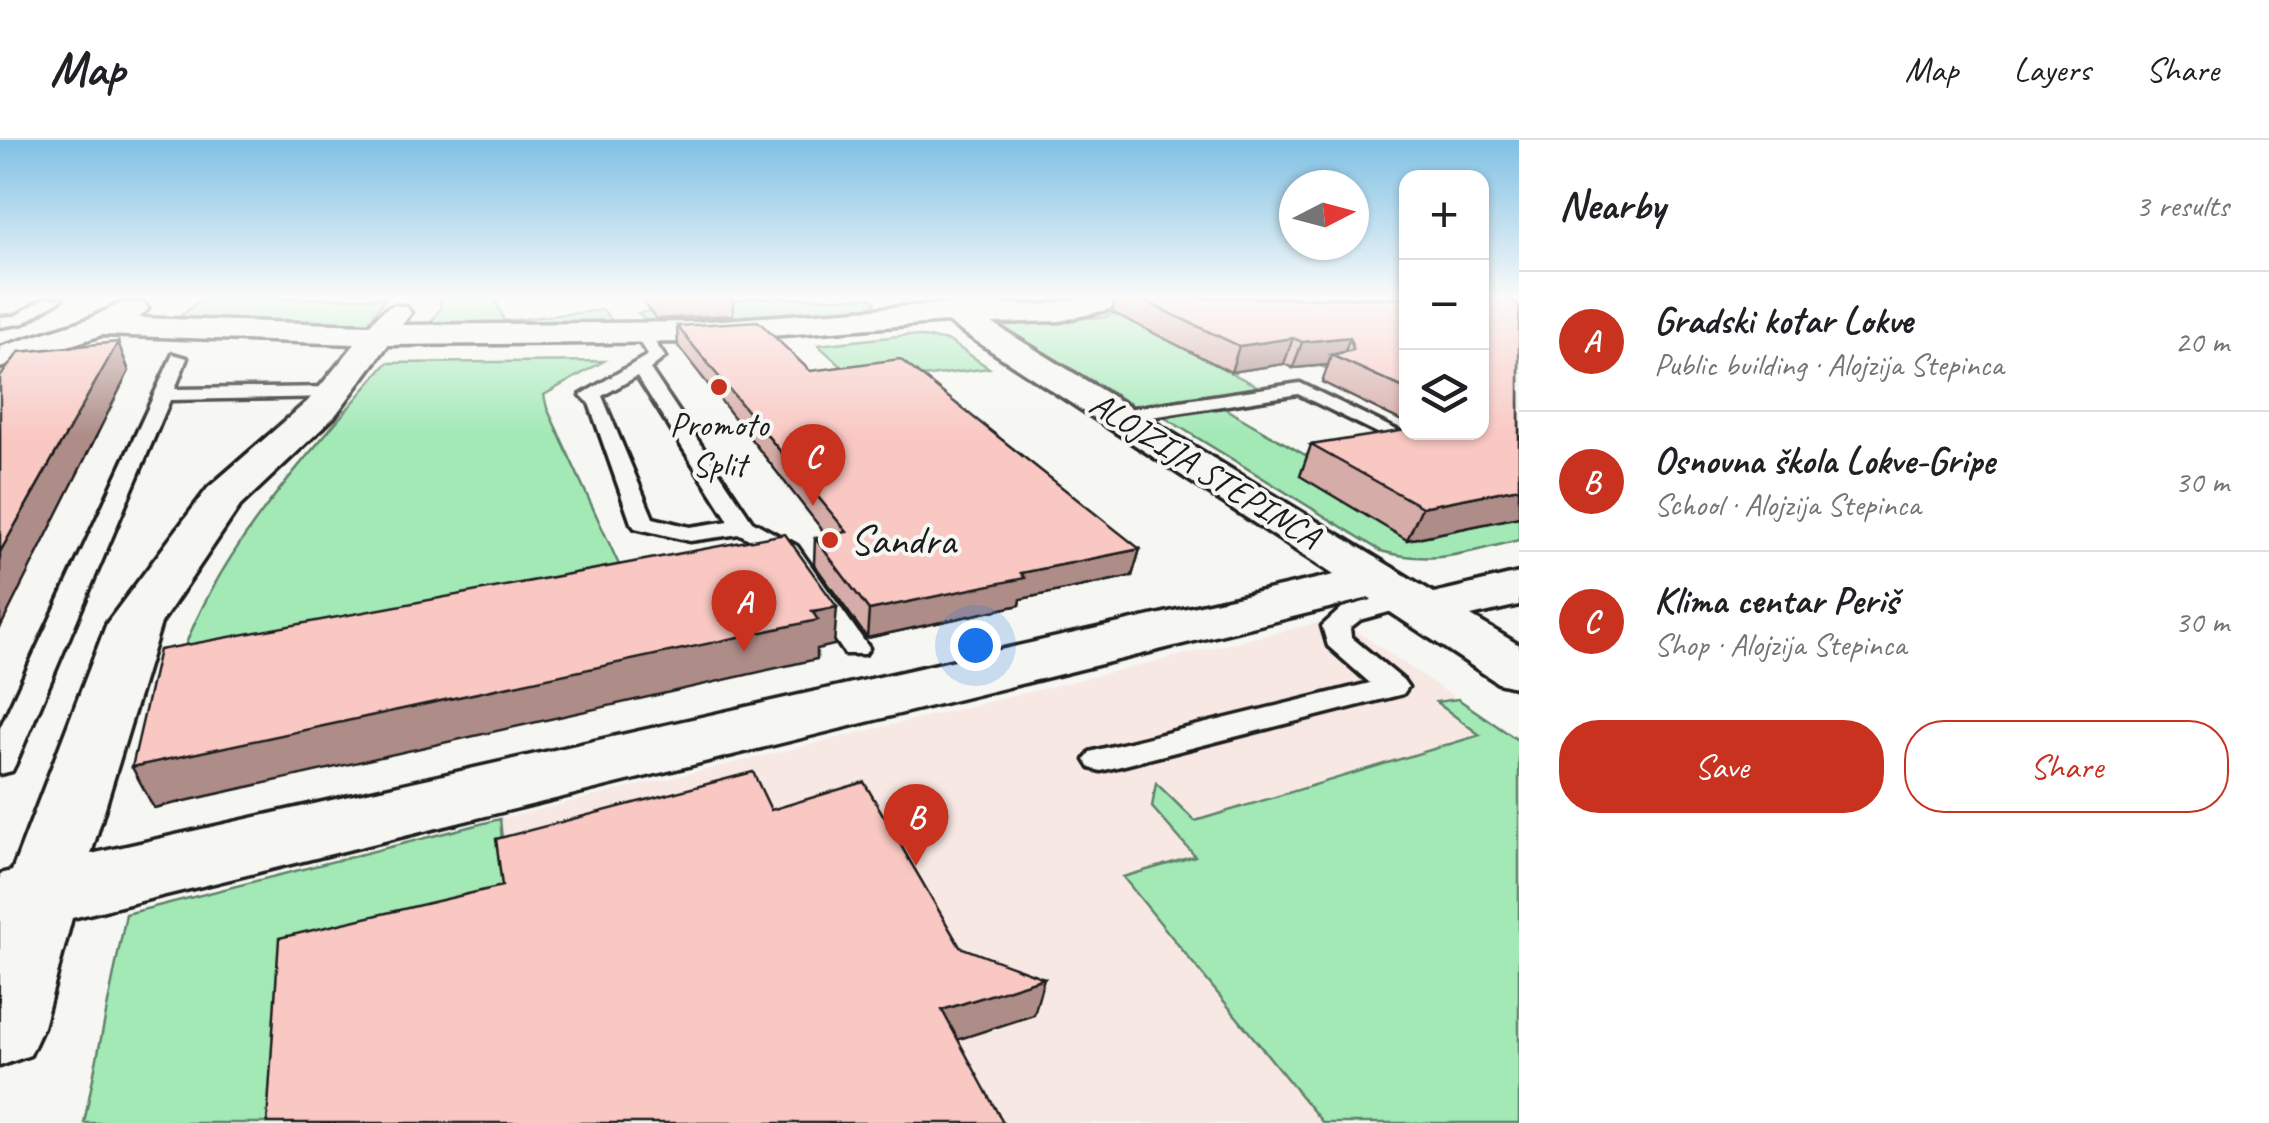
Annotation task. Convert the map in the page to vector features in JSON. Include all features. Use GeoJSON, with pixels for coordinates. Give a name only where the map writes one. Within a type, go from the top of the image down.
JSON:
{"type":"FeatureCollection","features":[{"type":"Feature","properties":{"kind":"street"},"geometry":{"type":"LineString","coordinates":[[0,358],[44,344]]}},
{"type":"Feature","properties":{"kind":"street"},"geometry":{"type":"LineString","coordinates":[[0,1027],[20,900],[134,623],[224,497],[321,410],[373,344]]}},
{"type":"Feature","properties":{"kind":"street"},"geometry":{"type":"LineString","coordinates":[[594,344],[640,350],[681,344]]}},
{"type":"Feature","properties":{"kind":"street","name":"ALOJZIJA STEPINCA"},"geometry":{"type":"LineString","coordinates":[[1004,344],[1519,670]]}},
{"type":"Feature","properties":{"kind":"street"},"geometry":{"type":"LineString","coordinates":[[20,900],[1405,596],[1519,589]]}},
{"type":"Feature","properties":{"kind":"lane"},"geometry":{"type":"LineString","coordinates":[[744,526],[690,534],[643,523],[597,401],[590,395],[640,350],[744,526],[788,551],[855,648]]}},
{"type":"Feature","properties":{"kind":"lane"},"geometry":{"type":"LineString","coordinates":[[0,764],[179,358]]}},
{"type":"Feature","properties":{"kind":"lane"},"geometry":{"type":"LineString","coordinates":[[1317,374],[1282,378],[1399,435]]}},
{"type":"Feature","properties":{"kind":"lane"},"geometry":{"type":"LineString","coordinates":[[1120,416],[1300,388]]}},
{"type":"Feature","properties":{"kind":"lane"},"geometry":{"type":"LineString","coordinates":[[163,395],[334,392]]}},
{"type":"Feature","properties":{"kind":"lane"},"geometry":{"type":"LineString","coordinates":[[1101,760],[1393,686],[1338,640],[1336,626],[1352,614],[1405,596]]}},
{"type":"Feature","properties":{"kind":"shaded area"},"geometry":{"type":"Polygon","coordinates":[[[1337,618],[1519,741],[1519,1123],[84,1123],[126,913],[1337,618]]]}},
{"type":"Feature","properties":{"kind":"green space"},"geometry":{"type":"Polygon","coordinates":[[[953,344],[989,368],[862,385],[818,345],[953,344]]]}},
{"type":"Feature","properties":{"kind":"green space"},"geometry":{"type":"Polygon","coordinates":[[[1030,344],[1175,344],[1259,387],[1134,406],[1030,344]]]}},
{"type":"Feature","properties":{"kind":"green space"},"geometry":{"type":"Polygon","coordinates":[[[1189,344],[1356,344],[1328,369],[1307,361],[1189,344]]]}},
{"type":"Feature","properties":{"kind":"green space"},"geometry":{"type":"Polygon","coordinates":[[[604,361],[544,395],[620,567],[182,654],[200,612],[245,536],[299,465],[387,363],[604,361]]]}},
{"type":"Feature","properties":{"kind":"green space"},"geometry":{"type":"Polygon","coordinates":[[[1222,407],[1333,471],[1519,517],[1519,540],[1434,557],[1381,551],[1162,416],[1222,407]]]}},
{"type":"Feature","properties":{"kind":"green space"},"geometry":{"type":"Polygon","coordinates":[[[1458,699],[1519,741],[1519,1123],[1323,1123],[1123,877],[1195,856],[1152,807],[1156,783],[1195,821],[1480,735],[1436,702],[1458,699]]]}},
{"type":"Feature","properties":{"kind":"green space"},"geometry":{"type":"Polygon","coordinates":[[[500,819],[510,922],[289,1123],[84,1123],[126,914],[500,819]]]}},
{"type":"Feature","properties":{"kind":"building"},"geometry":{"type":"Polygon","coordinates":[[[117,344],[0,552],[0,377],[19,352],[117,344]]]}},
{"type":"Feature","properties":{"kind":"building"},"geometry":{"type":"Polygon","coordinates":[[[692,344],[782,344],[810,371],[900,359],[1140,549],[1021,573],[1025,578],[869,610],[815,538],[847,532],[692,344]]]}},
{"type":"Feature","properties":{"kind":"building"},"geometry":{"type":"Polygon","coordinates":[[[1352,344],[1399,344],[1399,386],[1331,355],[1353,350],[1352,344]]]}},
{"type":"Feature","properties":{"kind":"building"},"geometry":{"type":"Polygon","coordinates":[[[1489,344],[1519,344],[1519,488],[1422,507],[1311,445],[1399,431],[1399,440],[1489,440],[1489,344]]]}},
{"type":"Feature","properties":{"kind":"building"},"geometry":{"type":"Polygon","coordinates":[[[785,534],[837,607],[812,611],[818,620],[132,767],[159,650],[785,534]]]}},
{"type":"Feature","properties":{"kind":"building"},"geometry":{"type":"Polygon","coordinates":[[[753,772],[771,810],[864,782],[960,947],[1044,978],[942,1010],[1003,1123],[267,1123],[279,938],[502,886],[496,839],[753,772]]]}},
{"type":"Feature","properties":{"kind":"place","name":"Promoto Split"},"geometry":{"type":"Point","coordinates":[719,387]}},
{"type":"Feature","properties":{"kind":"place","name":"Klima centar Periš"},"geometry":{"type":"Point","coordinates":[813,506]}},
{"type":"Feature","properties":{"kind":"place","name":"Sandra"},"geometry":{"type":"Point","coordinates":[830,540]}},
{"type":"Feature","properties":{"kind":"place","name":"Gradski kotar Lokve"},"geometry":{"type":"Point","coordinates":[744,652]}},
{"type":"Feature","properties":{"kind":"place","name":"Osnovna škola Lokve-Gripe"},"geometry":{"type":"Point","coordinates":[916,866]}}]}
